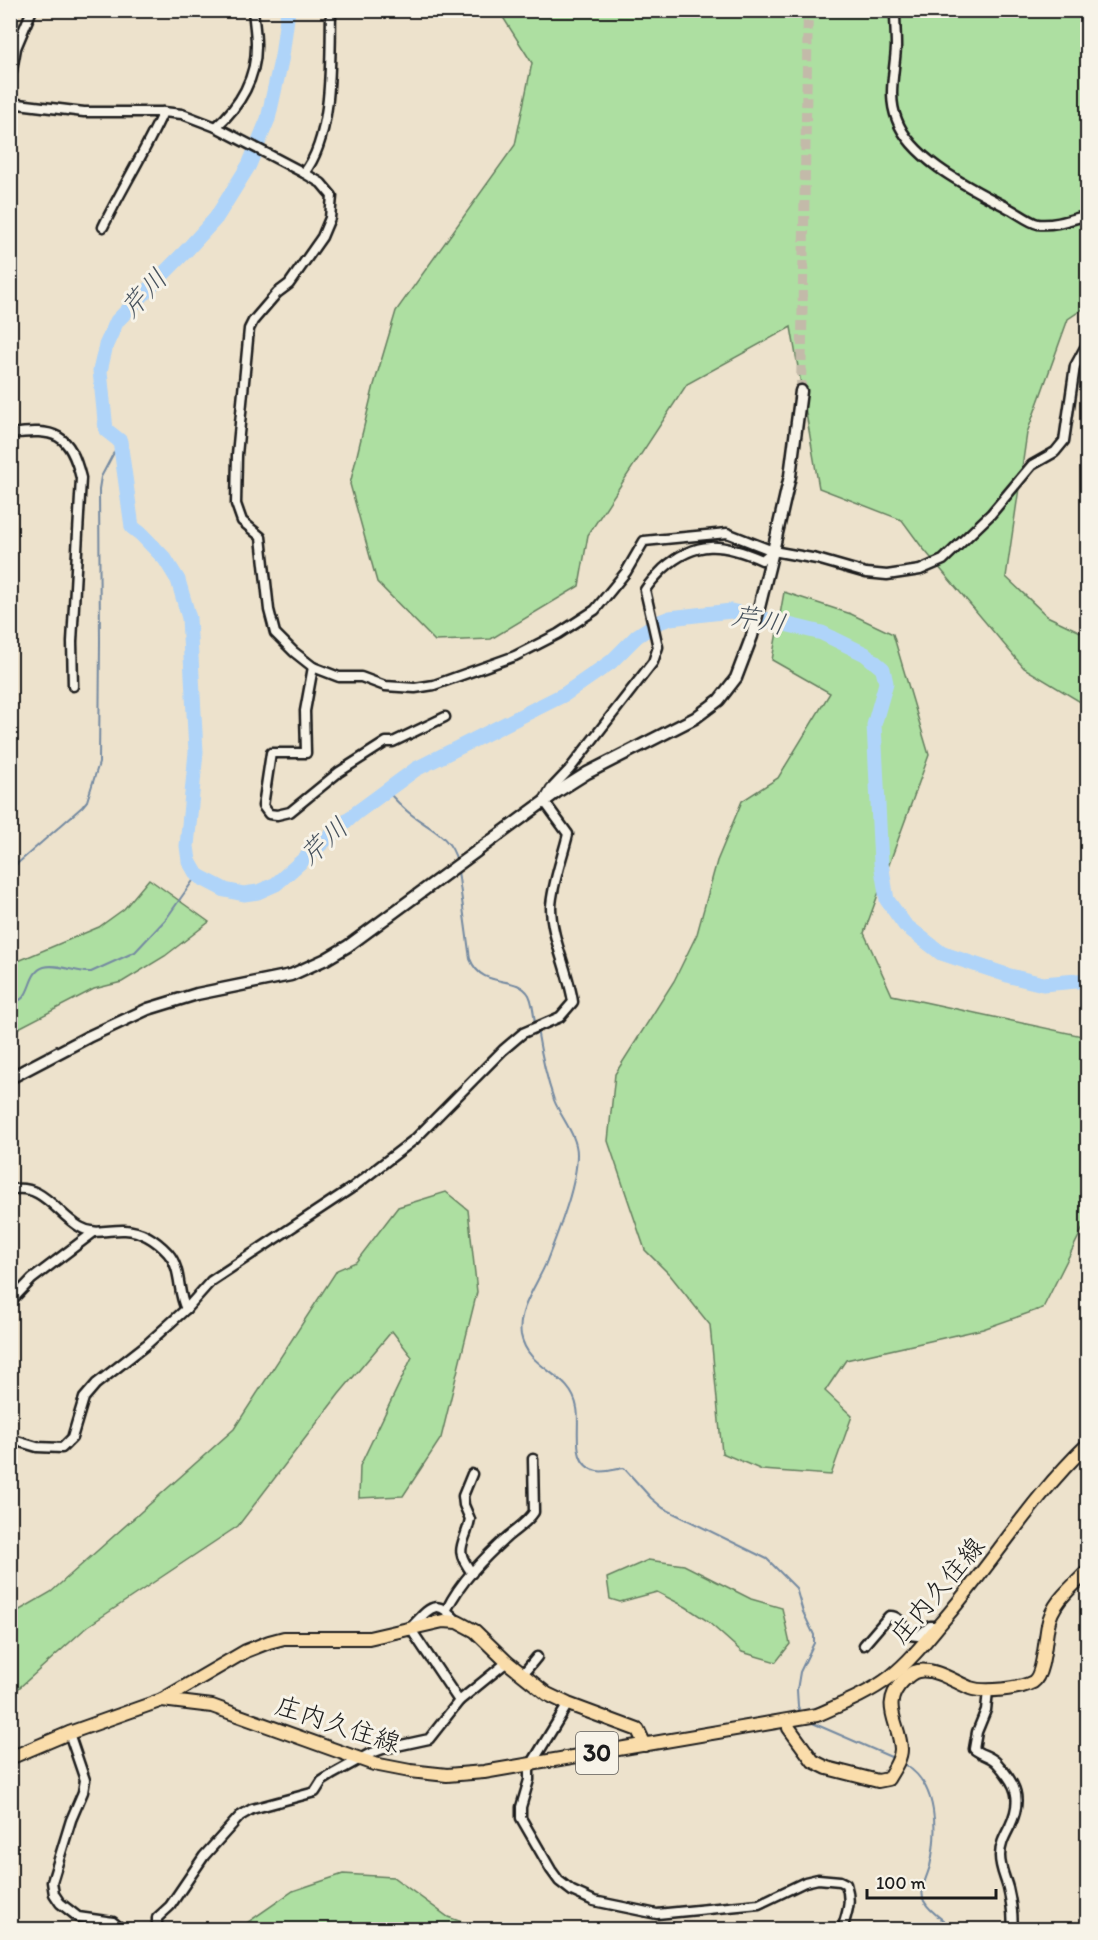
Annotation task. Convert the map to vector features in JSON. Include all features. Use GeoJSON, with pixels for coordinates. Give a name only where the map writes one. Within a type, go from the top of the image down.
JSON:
{"type":"FeatureCollection","features":[{"type":"Feature","properties":{"kind":"main road","name":"庄内久住線"},"geometry":{"type":"LineString","coordinates":[[162,1700],[213,1706],[360,1759],[410,1771],[447,1775],[484,1772],[817,1715],[851,1701],[890,1677],[910,1657],[939,1626],[999,1552],[1039,1497],[1088,1444]]}},
{"type":"Feature","properties":{"kind":"main road","name":"庄内久住線"},"geometry":{"type":"LineString","coordinates":[[788,1721],[789,1728],[813,1761],[826,1768],[878,1781],[888,1779],[901,1750],[892,1710],[892,1698],[910,1674],[918,1671],[932,1672],[973,1689],[988,1690],[1034,1682],[1040,1674],[1048,1622],[1057,1603],[1088,1570]]}},
{"type":"Feature","properties":{"kind":"main road","name":"庄内久住線"},"geometry":{"type":"LineString","coordinates":[[10,1758],[69,1733],[162,1700],[246,1651],[269,1642],[284,1638],[369,1638],[443,1621],[458,1622]]}},
{"type":"Feature","properties":{"kind":"main road","name":"30"},"geometry":{"type":"LineString","coordinates":[[458,1622],[475,1631],[507,1662],[547,1694],[638,1730],[645,1745]]}},
{"type":"Feature","properties":{"kind":"street"},"geometry":{"type":"LineString","coordinates":[[32,10],[16,48],[11,76],[11,106],[84,112],[182,114],[220,130],[304,173],[321,183],[332,196],[330,218],[322,237],[306,263],[289,284],[277,293],[249,329],[237,456],[236,504],[242,521],[261,537],[269,610],[275,633],[313,667],[339,676],[361,677],[385,686],[415,688],[434,685],[515,656],[558,634],[595,610],[626,572],[644,541],[727,533],[773,551],[817,559],[866,573],[888,575],[920,570],[943,560],[991,514],[1032,465],[1055,452],[1064,441],[1075,366],[1088,342]]}},
{"type":"Feature","properties":{"kind":"street"},"geometry":{"type":"LineString","coordinates":[[220,130],[236,107],[254,71],[256,43],[254,10]]}},
{"type":"Feature","properties":{"kind":"street"},"geometry":{"type":"LineString","coordinates":[[304,173],[312,162],[318,147],[329,90],[331,10]]}},
{"type":"Feature","properties":{"kind":"street"},"geometry":{"type":"LineString","coordinates":[[895,10],[896,50],[892,75],[893,99],[897,120],[910,142],[949,174],[1038,224],[1063,222],[1088,215]]}},
{"type":"Feature","properties":{"kind":"street"},"geometry":{"type":"LineString","coordinates":[[103,227],[116,200],[146,151],[164,112]]}},
{"type":"Feature","properties":{"kind":"street"},"geometry":{"type":"LineString","coordinates":[[10,1078],[148,1009],[197,994],[267,981],[305,970],[335,954],[544,801],[587,773],[701,714],[725,693],[741,668],[752,636],[790,476],[801,391]]}},
{"type":"Feature","properties":{"kind":"street"},"geometry":{"type":"LineString","coordinates":[[10,434],[47,431],[63,439],[76,457],[81,478],[72,642],[73,686]]}},
{"type":"Feature","properties":{"kind":"street"},"geometry":{"type":"LineString","coordinates":[[544,801],[551,789],[569,771],[653,662],[658,646],[645,590],[649,583],[675,558],[693,549],[705,547],[741,551],[762,560],[773,551]]}},
{"type":"Feature","properties":{"kind":"street"},"geometry":{"type":"LineString","coordinates":[[313,667],[305,711],[306,753],[271,753],[263,806],[269,814],[278,815],[290,812],[339,772],[386,742],[393,742],[444,717]]}},
{"type":"Feature","properties":{"kind":"street"},"geometry":{"type":"LineString","coordinates":[[10,1439],[37,1447],[62,1448],[72,1438],[84,1398],[96,1384],[146,1345],[186,1309],[211,1281],[353,1187],[415,1139],[503,1050],[523,1033],[560,1017],[573,1002],[571,987],[563,969],[551,906],[568,834],[544,801]]}},
{"type":"Feature","properties":{"kind":"street"},"geometry":{"type":"LineString","coordinates":[[10,1190],[18,1188],[35,1191],[79,1227],[94,1232],[125,1230],[148,1236],[170,1255],[179,1278],[186,1309]]}},
{"type":"Feature","properties":{"kind":"street"},"geometry":{"type":"LineString","coordinates":[[10,1302],[32,1279],[94,1232]]}},
{"type":"Feature","properties":{"kind":"street"},"geometry":{"type":"LineString","coordinates":[[447,1609],[454,1595],[472,1573],[534,1512],[533,1459]]}},
{"type":"Feature","properties":{"kind":"street"},"geometry":{"type":"LineString","coordinates":[[472,1474],[463,1496],[464,1506],[470,1519],[460,1553],[462,1560],[472,1573]]}},
{"type":"Feature","properties":{"kind":"street"},"geometry":{"type":"LineString","coordinates":[[458,1622],[447,1609],[439,1607],[429,1609],[410,1628],[459,1701]]}},
{"type":"Feature","properties":{"kind":"street"},"geometry":{"type":"LineString","coordinates":[[864,1645],[889,1616],[900,1620],[903,1629],[909,1635],[918,1636],[930,1626],[939,1626]]}},
{"type":"Feature","properties":{"kind":"street"},"geometry":{"type":"LineString","coordinates":[[523,1674],[537,1657]]}},
{"type":"Feature","properties":{"kind":"street"},"geometry":{"type":"LineString","coordinates":[[910,1657],[918,1671]]}},
{"type":"Feature","properties":{"kind":"street"},"geometry":{"type":"LineString","coordinates":[[157,1929],[157,1918],[170,1906],[204,1856],[240,1816],[252,1809],[315,1792],[322,1781],[333,1774],[383,1749],[429,1739],[459,1701],[507,1662]]}},
{"type":"Feature","properties":{"kind":"street"},"geometry":{"type":"LineString","coordinates":[[988,1690],[986,1710],[976,1732],[974,1749],[988,1755],[997,1763],[1015,1787],[1017,1795],[1015,1811],[1002,1841],[1000,1856],[1009,1894],[1012,1929]]}},
{"type":"Feature","properties":{"kind":"street"},"geometry":{"type":"LineString","coordinates":[[568,1704],[531,1764],[527,1794],[521,1807],[521,1818],[559,1881],[572,1891],[594,1901],[657,1914],[759,1904],[805,1882],[832,1879],[846,1884],[849,1892],[849,1910],[842,1929]]}},
{"type":"Feature","properties":{"kind":"street"},"geometry":{"type":"LineString","coordinates":[[69,1733],[85,1780],[52,1882],[54,1894],[60,1903],[78,1917],[112,1922],[123,1929]]}},
{"type":"Feature","properties":{"kind":"green space"},"geometry":{"type":"Polygon","coordinates":[[[499,11],[1087,11],[1087,306],[1068,319],[1027,433],[1006,577],[1047,616],[1087,635],[1087,706],[1024,668],[921,546],[902,520],[819,488],[791,327],[687,384],[588,535],[579,586],[491,639],[435,641],[377,582],[350,484],[374,385],[396,311],[515,145],[532,63],[499,11]]]}},
{"type":"Feature","properties":{"kind":"green space"},"geometry":{"type":"Polygon","coordinates":[[[784,592],[851,614],[893,634],[929,755],[864,933],[892,995],[1087,1037],[1087,1220],[1043,1308],[983,1329],[846,1360],[825,1391],[852,1416],[831,1475],[762,1470],[722,1453],[710,1325],[670,1275],[645,1250],[608,1141],[615,1074],[674,981],[697,934],[717,861],[742,801],[778,778],[830,693],[772,660],[784,592]]]}},
{"type":"Feature","properties":{"kind":"green space"},"geometry":{"type":"Polygon","coordinates":[[[149,879],[209,922],[165,956],[122,982],[94,989],[11,1032],[11,964],[99,927],[124,909],[149,879]]]}},
{"type":"Feature","properties":{"kind":"green space"},"geometry":{"type":"Polygon","coordinates":[[[446,1192],[468,1210],[477,1292],[441,1438],[403,1496],[359,1498],[360,1466],[412,1357],[392,1331],[339,1394],[238,1526],[88,1626],[11,1695],[11,1615],[51,1592],[234,1429],[337,1270],[356,1262],[398,1207],[446,1192]]]}},
{"type":"Feature","properties":{"kind":"green space"},"geometry":{"type":"Polygon","coordinates":[[[648,1560],[684,1565],[751,1599],[782,1608],[790,1644],[776,1662],[742,1652],[706,1620],[657,1592],[620,1602],[610,1599],[607,1578],[648,1560]]]}},
{"type":"Feature","properties":{"kind":"green space"},"geometry":{"type":"Polygon","coordinates":[[[343,1874],[393,1877],[448,1917],[481,1929],[238,1929],[293,1891],[343,1874]]]}},
{"type":"Feature","properties":{"kind":"waterway","name":"芹川"},"geometry":{"type":"LineString","coordinates":[[288,10],[282,56],[268,119],[249,165],[216,218],[117,321],[106,345],[100,371],[106,430],[120,441],[132,527],[165,559],[178,580],[189,618],[196,752],[187,846],[189,861],[197,875],[225,890],[244,894],[258,892],[276,884],[356,813],[416,769],[565,694],[611,662],[637,636],[657,623],[670,618],[731,611],[822,633],[865,654],[883,669],[886,683],[874,725],[881,863],[887,900],[905,925],[941,953],[1010,976],[1043,984],[1088,980]]}},
{"type":"Feature","properties":{"kind":"waterway"},"geometry":{"type":"LineString","coordinates":[[10,870],[87,801],[99,763],[99,489],[101,477],[120,441]]}},
{"type":"Feature","properties":{"kind":"waterway"},"geometry":{"type":"LineString","coordinates":[[387,791],[414,817],[449,844],[457,862]]}},
{"type":"Feature","properties":{"kind":"waterway"},"geometry":{"type":"LineString","coordinates":[[458,871],[470,959],[483,975],[523,988],[529,995],[535,1024]]}},
{"type":"Feature","properties":{"kind":"waterway"},"geometry":{"type":"LineString","coordinates":[[10,1002],[23,998],[34,975],[44,967],[55,966],[91,972],[135,952],[166,919],[197,875]]}},
{"type":"Feature","properties":{"kind":"waterway"},"geometry":{"type":"LineString","coordinates":[[537,1029],[551,1091],[574,1140],[577,1154],[574,1180],[566,1209],[546,1263],[522,1316],[521,1335],[525,1347],[532,1357],[567,1386],[573,1396],[578,1416],[579,1454],[588,1467],[597,1471],[624,1468],[663,1508],[767,1559],[796,1588],[803,1612],[814,1635],[814,1643],[800,1672],[797,1690],[800,1712]]}},
{"type":"Feature","properties":{"kind":"waterway"},"geometry":{"type":"LineString","coordinates":[[808,1721],[891,1757]]}},
{"type":"Feature","properties":{"kind":"waterway"},"geometry":{"type":"LineString","coordinates":[[905,1765],[916,1773],[924,1784],[933,1810],[933,1853],[923,1888],[924,1901],[955,1930]]}},
{"type":"Feature","properties":{"kind":"tunnel"},"geometry":{"type":"LineString","coordinates":[[801,391],[808,10]]}}]}
